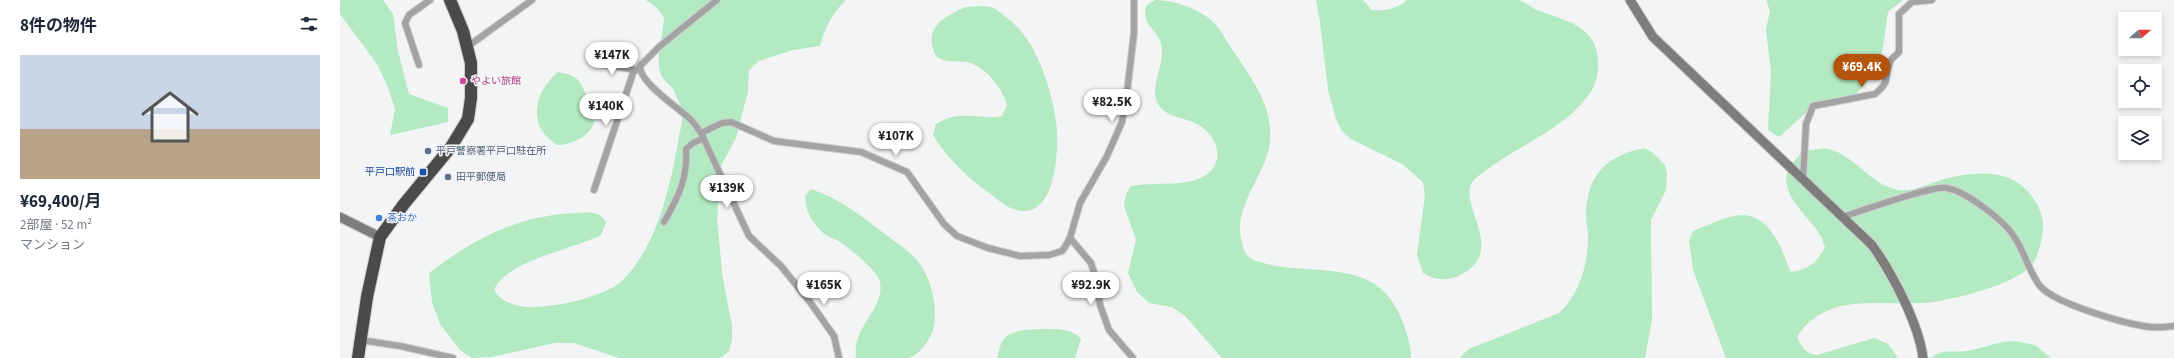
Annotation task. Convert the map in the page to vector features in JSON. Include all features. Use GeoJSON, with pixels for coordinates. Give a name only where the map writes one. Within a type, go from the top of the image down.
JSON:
{"type":"FeatureCollection","features":[{"type":"Feature","properties":{"kind":"highway"},"geometry":{"type":"LineString","coordinates":[[358,358],[367,297],[380,237],[404,204],[451,147],[468,119],[472,80],[471,63],[457,13],[450,0]]}},
{"type":"Feature","properties":{"kind":"street"},"geometry":{"type":"LineString","coordinates":[[420,65],[405,23],[409,15],[430,0]]}},
{"type":"Feature","properties":{"kind":"street"},"geometry":{"type":"LineString","coordinates":[[467,47],[532,0]]}},
{"type":"Feature","properties":{"kind":"street"},"geometry":{"type":"LineString","coordinates":[[594,190],[637,70],[660,46],[717,0]]}},
{"type":"Feature","properties":{"kind":"street"},"geometry":{"type":"LineString","coordinates":[[664,222],[679,198],[684,182],[687,163],[686,149],[703,135],[722,123],[731,122],[774,141],[861,152],[907,172],[944,224],[957,236],[988,248],[1020,256],[1049,255],[1062,250],[1070,238],[1076,210],[1107,156],[1122,122],[1128,92],[1134,33],[1134,0]]}},
{"type":"Feature","properties":{"kind":"street"},"geometry":{"type":"LineString","coordinates":[[1630,0],[1644,25],[1653,37],[1872,245],[1894,278],[1916,332],[1923,358]]}},
{"type":"Feature","properties":{"kind":"street"},"geometry":{"type":"LineString","coordinates":[[1802,179],[1806,124],[1812,106],[1875,94],[1886,83],[1889,62],[1899,52],[1899,14],[1912,2],[1932,0]]}},
{"type":"Feature","properties":{"kind":"street"},"geometry":{"type":"LineString","coordinates":[[593,63],[637,70],[657,91],[690,118],[703,135],[749,236],[781,266],[810,302],[834,336],[839,358]]}},
{"type":"Feature","properties":{"kind":"street"},"geometry":{"type":"LineString","coordinates":[[1842,218],[1914,194],[1946,188],[1961,193],[2008,228],[2016,238],[2040,286],[2054,298],[2080,309],[2148,327],[2174,326]]}},
{"type":"Feature","properties":{"kind":"street"},"geometry":{"type":"LineString","coordinates":[[340,217],[380,237]]}},
{"type":"Feature","properties":{"kind":"street"},"geometry":{"type":"LineString","coordinates":[[1070,238],[1091,263],[1097,282],[1100,305],[1109,330],[1133,358]]}},
{"type":"Feature","properties":{"kind":"street"},"geometry":{"type":"LineString","coordinates":[[360,340],[400,346],[453,358]]}},
{"type":"Feature","properties":{"kind":"green space"},"geometry":{"type":"Polygon","coordinates":[[[340,0],[383,0],[393,14],[398,51],[409,94],[448,108],[448,122],[390,135],[395,109],[387,85],[377,64],[340,14],[340,0]]]}},
{"type":"Feature","properties":{"kind":"green space"},"geometry":{"type":"Polygon","coordinates":[[[646,0],[846,0],[830,21],[820,46],[793,50],[759,61],[749,70],[748,91],[736,138],[721,166],[717,220],[722,273],[732,326],[732,339],[729,351],[721,358],[619,358],[574,343],[555,343],[492,357],[472,358],[460,350],[440,324],[432,302],[429,273],[462,250],[497,231],[533,219],[553,215],[588,212],[596,213],[603,218],[606,222],[601,235],[526,263],[512,271],[501,280],[494,290],[499,297],[513,304],[538,307],[571,302],[609,290],[622,281],[634,267],[653,234],[671,178],[682,112],[672,87],[662,77],[659,68],[659,54],[664,18],[657,8],[646,0]]]}},
{"type":"Feature","properties":{"kind":"green space"},"geometry":{"type":"Polygon","coordinates":[[[1155,0],[1163,0],[1180,4],[1196,10],[1216,25],[1249,75],[1265,105],[1270,128],[1268,153],[1245,203],[1241,216],[1240,229],[1246,254],[1253,260],[1267,264],[1345,273],[1362,278],[1378,286],[1391,300],[1402,320],[1407,334],[1411,358],[1222,358],[1185,316],[1172,307],[1149,303],[1137,292],[1128,273],[1136,240],[1124,206],[1126,194],[1131,186],[1180,183],[1195,180],[1211,171],[1217,157],[1217,149],[1214,141],[1202,127],[1191,121],[1166,113],[1158,104],[1155,89],[1162,57],[1162,49],[1158,36],[1147,22],[1145,13],[1146,6],[1155,0]]]}},
{"type":"Feature","properties":{"kind":"green space"},"geometry":{"type":"Polygon","coordinates":[[[1316,0],[1363,0],[1372,10],[1386,10],[1407,0],[1519,0],[1535,9],[1577,26],[1592,40],[1596,50],[1598,72],[1596,81],[1587,97],[1576,110],[1563,121],[1503,158],[1475,179],[1470,188],[1470,199],[1481,240],[1481,253],[1474,265],[1460,275],[1450,279],[1437,279],[1423,273],[1417,255],[1425,195],[1423,182],[1402,164],[1351,139],[1342,131],[1336,119],[1328,90],[1316,0]]]}},
{"type":"Feature","properties":{"kind":"green space"},"geometry":{"type":"Polygon","coordinates":[[[1766,0],[1903,0],[1888,12],[1880,67],[1855,95],[1807,112],[1779,137],[1768,130],[1771,72],[1766,29],[1770,11],[1766,0]]]}},
{"type":"Feature","properties":{"kind":"green space"},"geometry":{"type":"Polygon","coordinates":[[[985,6],[993,8],[1013,23],[1031,45],[1046,80],[1056,121],[1056,161],[1049,191],[1042,202],[1033,209],[1020,211],[1007,206],[1000,201],[958,167],[933,135],[936,124],[945,120],[961,116],[1002,116],[1007,105],[1005,98],[997,85],[986,72],[973,64],[966,62],[942,60],[937,57],[934,52],[932,37],[937,25],[954,12],[966,7],[985,6]]]}},
{"type":"Feature","properties":{"kind":"green space"},"geometry":{"type":"Polygon","coordinates":[[[558,72],[572,76],[583,86],[594,120],[590,130],[585,135],[568,144],[562,145],[557,145],[547,137],[539,124],[537,116],[537,107],[542,92],[558,72]]]}},
{"type":"Feature","properties":{"kind":"green space"},"geometry":{"type":"Polygon","coordinates":[[[1644,148],[1652,152],[1665,165],[1667,173],[1666,190],[1651,220],[1652,320],[1645,358],[1459,358],[1469,349],[1559,313],[1572,297],[1577,288],[1584,268],[1588,247],[1586,215],[1587,201],[1595,178],[1609,162],[1619,156],[1644,148]]]}},
{"type":"Feature","properties":{"kind":"green space"},"geometry":{"type":"Polygon","coordinates":[[[1825,148],[1843,155],[1874,179],[1897,190],[1919,188],[1944,179],[1986,173],[2006,177],[2015,181],[2034,198],[2042,216],[2042,238],[2035,261],[2032,265],[2012,279],[1986,290],[1971,294],[1933,302],[1870,303],[1845,305],[1834,308],[1812,320],[1804,327],[1797,337],[1804,349],[1817,355],[1874,338],[1888,344],[1898,358],[1726,358],[1693,270],[1689,241],[1693,231],[1730,217],[1740,215],[1751,216],[1760,221],[1770,230],[1781,247],[1791,272],[1797,271],[1812,264],[1816,261],[1825,247],[1819,233],[1791,196],[1786,180],[1789,168],[1803,151],[1825,148]]]}},
{"type":"Feature","properties":{"kind":"green space"},"geometry":{"type":"Polygon","coordinates":[[[811,189],[832,198],[861,216],[907,251],[922,267],[930,284],[934,303],[935,321],[930,338],[917,354],[908,358],[856,358],[856,346],[859,336],[878,301],[880,282],[875,272],[863,260],[840,242],[821,231],[810,217],[805,196],[811,189]]]}},
{"type":"Feature","properties":{"kind":"green space"},"geometry":{"type":"Polygon","coordinates":[[[1055,329],[1072,332],[1077,335],[1081,339],[1075,358],[997,358],[1001,344],[1008,335],[1018,331],[1055,329]]]}},
{"type":"Feature","properties":{"kind":"green space"},"geometry":{"type":"Polygon","coordinates":[[[2014,341],[2035,345],[2051,358],[1931,358],[1939,353],[1967,351],[2014,341]]]}},
{"type":"Feature","properties":{"kind":"place","name":"やよい旅館"},"geometry":{"type":"Point","coordinates":[463,81]}},
{"type":"Feature","properties":{"kind":"place","name":"平戸警察署平戸口駐在所"},"geometry":{"type":"Point","coordinates":[428,151]}},
{"type":"Feature","properties":{"kind":"place","name":"平戸口駅前"},"geometry":{"type":"Point","coordinates":[423,172]}},
{"type":"Feature","properties":{"kind":"place","name":"田平郵便局"},"geometry":{"type":"Point","coordinates":[448,177]}},
{"type":"Feature","properties":{"kind":"place","name":"茶おか"},"geometry":{"type":"Point","coordinates":[379,218]}}]}
